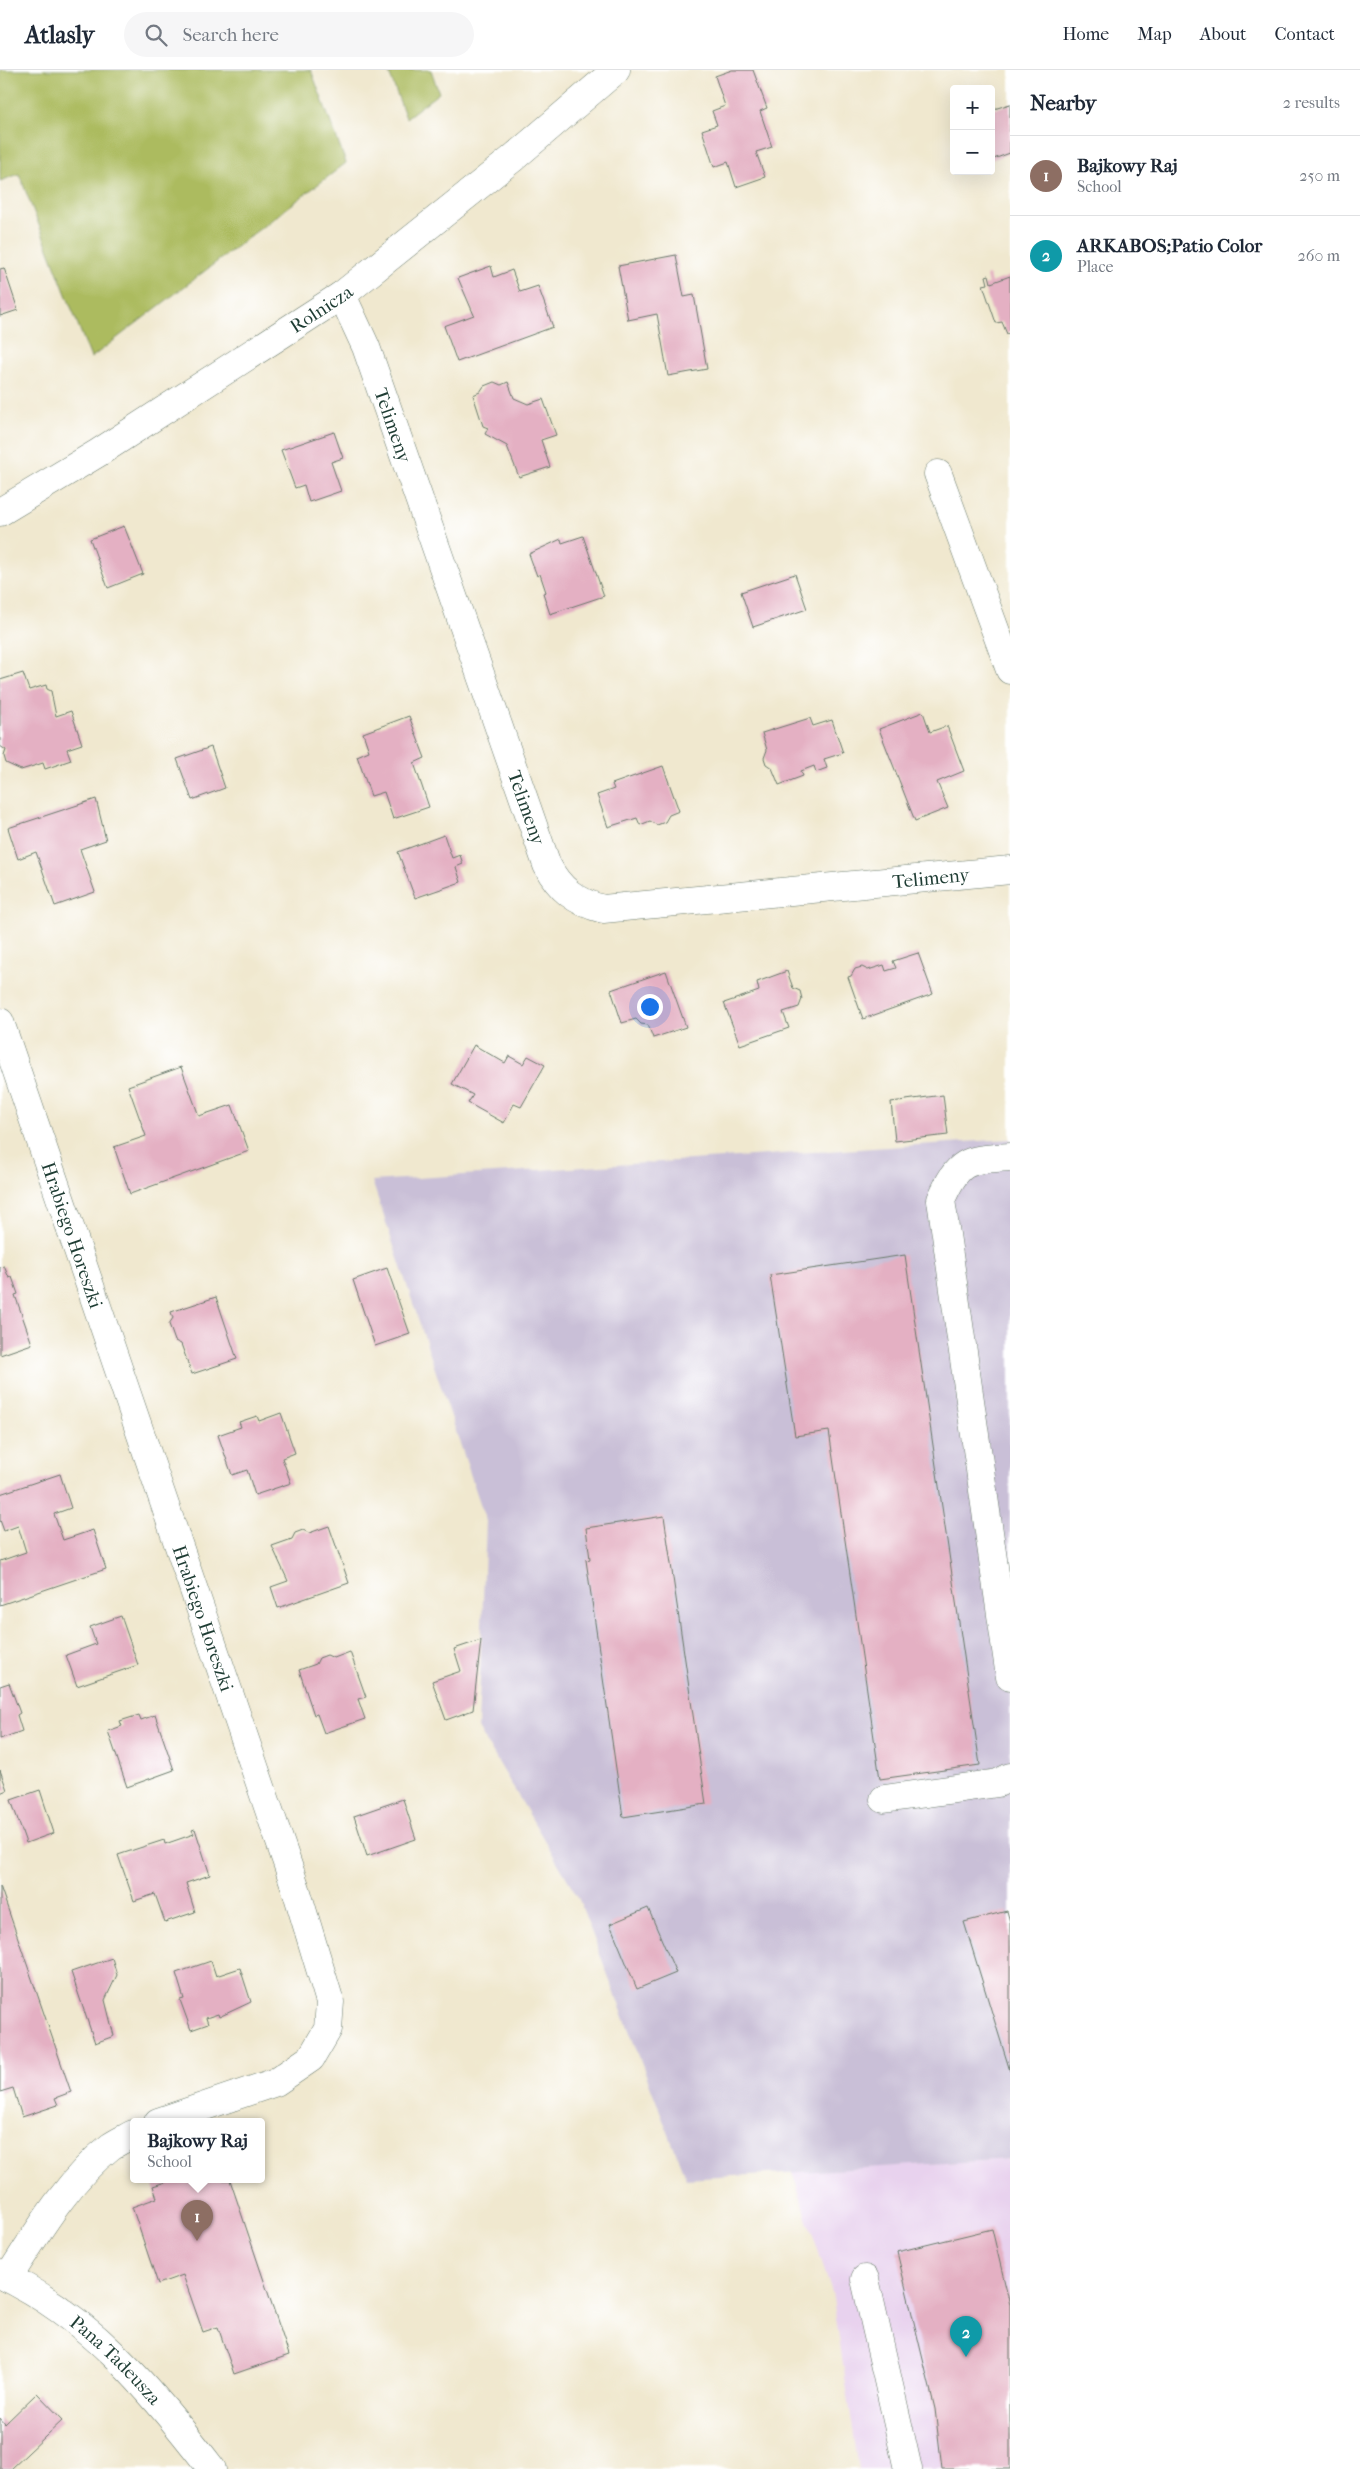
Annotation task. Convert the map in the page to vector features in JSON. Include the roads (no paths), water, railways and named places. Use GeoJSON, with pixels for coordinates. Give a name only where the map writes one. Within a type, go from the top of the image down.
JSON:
{"type":"FeatureCollection","features":[{"type":"Feature","properties":{"kind":"street","name":"Rolnicza"},"geometry":{"type":"LineString","coordinates":[[0,512],[98,453],[342,295],[512,158],[616,70]]}},
{"type":"Feature","properties":{"kind":"street","name":"Telimeny"},"geometry":{"type":"LineString","coordinates":[[342,295],[366,347],[547,865],[555,881],[569,895],[586,904],[603,909],[1010,870]]}},
{"type":"Feature","properties":{"kind":"street"},"geometry":{"type":"LineString","coordinates":[[938,474],[1010,670]]}},
{"type":"Feature","properties":{"kind":"street","name":"Hrabiego Horeszki"},"geometry":{"type":"LineString","coordinates":[[0,1022],[296,1889],[330,2002],[328,2029],[311,2058],[276,2082],[170,2118]]}},
{"type":"Feature","properties":{"kind":"street"},"geometry":{"type":"LineString","coordinates":[[1010,1157],[971,1160],[951,1176],[941,1200],[1010,1677]]}},
{"type":"Feature","properties":{"kind":"street"},"geometry":{"type":"LineString","coordinates":[[884,1800],[998,1783],[1010,1777]]}},
{"type":"Feature","properties":{"kind":"street"},"geometry":{"type":"LineString","coordinates":[[4,2276],[79,2177],[110,2147],[130,2136]]}},
{"type":"Feature","properties":{"kind":"street","name":"Pana Tadeusza"},"geometry":{"type":"LineString","coordinates":[[4,2276],[51,2304],[99,2340],[131,2369],[167,2410],[212,2469]]}},
{"type":"Feature","properties":{"kind":"street"},"geometry":{"type":"LineString","coordinates":[[865,2279],[908,2469]]}},
{"type":"Feature","properties":{"kind":"place","name":"Bajkowy Raj"},"geometry":{"type":"Point","coordinates":[197,2241]}},
{"type":"Feature","properties":{"kind":"place","name":"ARKABOS;Patio Color"},"geometry":{"type":"Point","coordinates":[966,2357]}}]}
